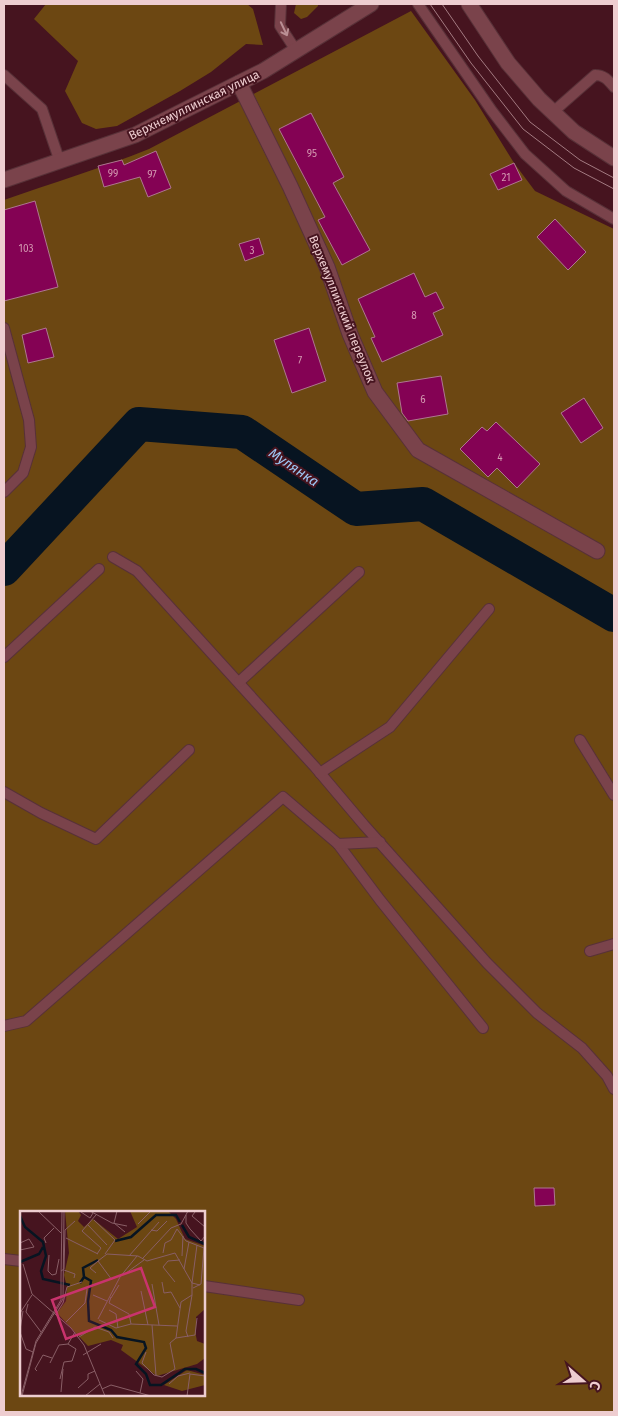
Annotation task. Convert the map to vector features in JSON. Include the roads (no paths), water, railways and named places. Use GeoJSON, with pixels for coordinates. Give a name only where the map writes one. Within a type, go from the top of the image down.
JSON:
{"type":"FeatureCollection","features":[{"type":"Feature","properties":{"kind":"street","name":"Верхнемуллинская улица"},"geometry":{"type":"LineString","coordinates":[[4,180],[135,135],[239,84],[297,52],[371,4]]}},
{"type":"Feature","properties":{"kind":"street"},"geometry":{"type":"LineString","coordinates":[[469,4],[508,63],[553,112],[574,132],[614,158]]}},
{"type":"Feature","properties":{"kind":"street","name":"Верхемуллинский переулок"},"geometry":{"type":"LineString","coordinates":[[239,84],[290,186],[327,267],[350,334],[374,392],[418,450],[598,551]]}},
{"type":"Feature","properties":{"kind":"lane"},"geometry":{"type":"LineString","coordinates":[[281,4],[280,26],[297,52]]}},
{"type":"Feature","properties":{"kind":"lane"},"geometry":{"type":"LineString","coordinates":[[418,4],[492,111],[525,154],[566,191],[614,220]]}},
{"type":"Feature","properties":{"kind":"lane"},"geometry":{"type":"LineString","coordinates":[[4,75],[42,109],[60,162]]}},
{"type":"Feature","properties":{"kind":"lane"},"geometry":{"type":"LineString","coordinates":[[553,112],[595,75],[601,75],[614,87]]}},
{"type":"Feature","properties":{"kind":"lane"},"geometry":{"type":"LineString","coordinates":[[4,328],[29,420],[31,447],[23,473],[4,492]]}},
{"type":"Feature","properties":{"kind":"lane"},"geometry":{"type":"LineString","coordinates":[[113,557],[137,571],[239,682],[487,963],[538,1012],[582,1048],[607,1076],[614,1089]]}},
{"type":"Feature","properties":{"kind":"lane"},"geometry":{"type":"LineString","coordinates":[[4,657],[99,569]]}},
{"type":"Feature","properties":{"kind":"lane"},"geometry":{"type":"LineString","coordinates":[[239,682],[359,572]]}},
{"type":"Feature","properties":{"kind":"lane"},"geometry":{"type":"LineString","coordinates":[[320,773],[390,728],[489,609]]}},
{"type":"Feature","properties":{"kind":"lane"},"geometry":{"type":"LineString","coordinates":[[580,740],[614,795]]}},
{"type":"Feature","properties":{"kind":"lane"},"geometry":{"type":"LineString","coordinates":[[4,792],[41,813],[96,839],[189,750]]}},
{"type":"Feature","properties":{"kind":"lane"},"geometry":{"type":"LineString","coordinates":[[4,1026],[26,1020],[283,797],[338,844],[380,900],[483,1028]]}},
{"type":"Feature","properties":{"kind":"lane"},"geometry":{"type":"LineString","coordinates":[[338,844],[380,842]]}},
{"type":"Feature","properties":{"kind":"lane"},"geometry":{"type":"LineString","coordinates":[[590,951],[614,944]]}},
{"type":"Feature","properties":{"kind":"lane"},"geometry":{"type":"LineString","coordinates":[[4,1258],[20,1261]]}},
{"type":"Feature","properties":{"kind":"lane"},"geometry":{"type":"LineString","coordinates":[[205,1286],[299,1300]]}},
{"type":"Feature","properties":{"kind":"waterway","name":"Мулянка"},"geometry":{"type":"LineString","coordinates":[[4,569],[139,424],[242,432],[356,509],[423,504],[614,615]]}},
{"type":"Feature","properties":{"kind":"tram line"},"geometry":{"type":"LineString","coordinates":[[430,4],[471,63],[523,129],[574,168],[614,189]]}},
{"type":"Feature","properties":{"kind":"tram line"},"geometry":{"type":"LineString","coordinates":[[442,4],[478,56],[530,122],[580,160],[614,178]]}}]}
